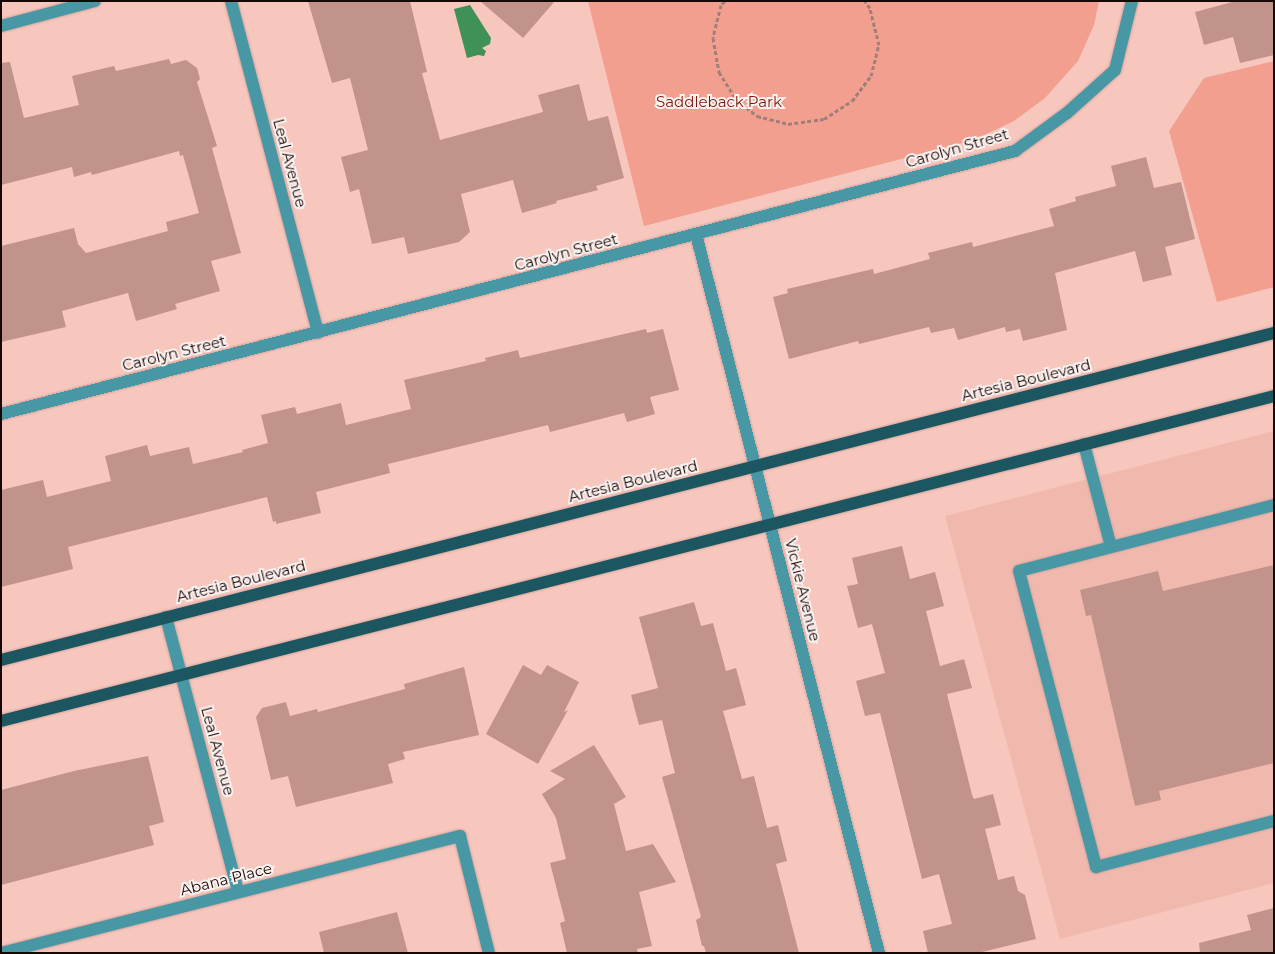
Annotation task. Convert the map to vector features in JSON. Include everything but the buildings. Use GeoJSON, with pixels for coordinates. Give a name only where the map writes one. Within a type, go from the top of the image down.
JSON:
{"type":"FeatureCollection","features":[{"type":"Feature","properties":{"kind":"main road","name":"Artesia Boulevard"},"geometry":{"type":"LineString","coordinates":[[1,660],[1274,333]]}},
{"type":"Feature","properties":{"kind":"main road"},"geometry":{"type":"LineString","coordinates":[[1,721],[1274,396]]}},
{"type":"Feature","properties":{"kind":"street"},"geometry":{"type":"LineString","coordinates":[[1,26],[95,1]]}},
{"type":"Feature","properties":{"kind":"street","name":"Leal Avenue"},"geometry":{"type":"LineString","coordinates":[[231,1],[318,333]]}},
{"type":"Feature","properties":{"kind":"street","name":"Carolyn Street"},"geometry":{"type":"LineString","coordinates":[[1,414],[1015,151],[1067,113],[1115,70],[1132,1]]}},
{"type":"Feature","properties":{"kind":"street","name":"Vickie Avenue"},"geometry":{"type":"LineString","coordinates":[[696,234],[879,953]]}},
{"type":"Feature","properties":{"kind":"street"},"geometry":{"type":"LineString","coordinates":[[1084,444],[1111,547]]}},
{"type":"Feature","properties":{"kind":"street"},"geometry":{"type":"LineString","coordinates":[[1274,505],[1019,571],[1096,868],[1274,821]]}},
{"type":"Feature","properties":{"kind":"street","name":"Leal Avenue"},"geometry":{"type":"LineString","coordinates":[[166,617],[238,892]]}},
{"type":"Feature","properties":{"kind":"street","name":"Abana Place"},"geometry":{"type":"LineString","coordinates":[[1,953],[460,836],[489,953]]}},
{"type":"Feature","properties":{"kind":"path"},"geometry":{"type":"LineString","coordinates":[[725,1],[721,5],[713,38],[719,72],[736,99],[757,116],[788,124],[824,119],[852,101],[871,76],[878,45],[870,8],[865,1]]}},
{"type":"Feature","properties":{"kind":"shaded area"},"geometry":{"type":"Polygon","coordinates":[[[470,5],[491,38],[490,44],[482,48],[486,51],[484,56],[478,55],[467,58],[454,9],[470,5]]]}},
{"type":"Feature","properties":{"kind":"shaded area"},"geometry":{"type":"Polygon","coordinates":[[[1274,431],[1274,883],[1060,939],[945,516],[1274,431]]]}},
{"type":"Feature","properties":{"kind":"green space","name":"Saddleback Park"},"geometry":{"type":"Polygon","coordinates":[[[588,1],[1099,1],[1094,25],[1078,61],[1045,98],[1014,121],[974,140],[644,226],[588,1]]]}},
{"type":"Feature","properties":{"kind":"green space"},"geometry":{"type":"Polygon","coordinates":[[[1274,61],[1274,287],[1217,302],[1169,131],[1204,78],[1274,61]]]}}]}
